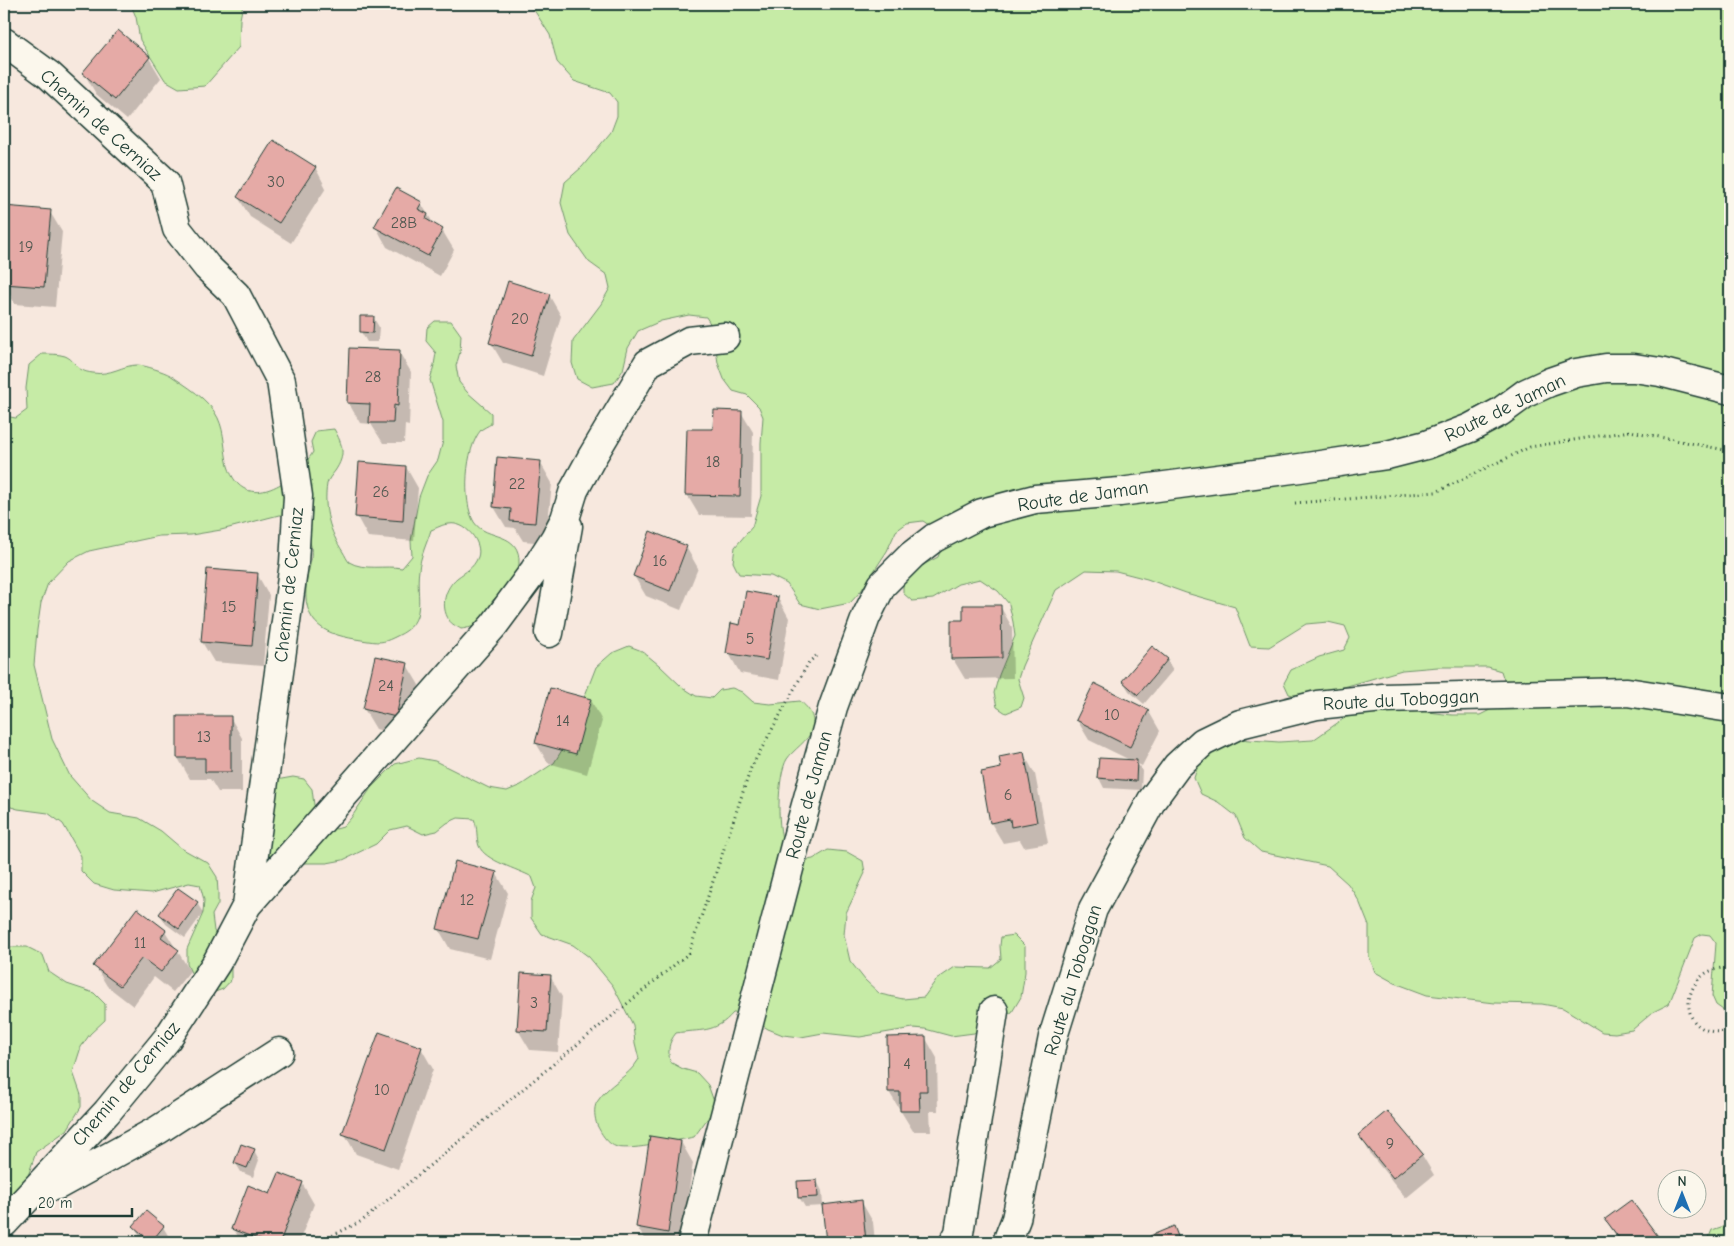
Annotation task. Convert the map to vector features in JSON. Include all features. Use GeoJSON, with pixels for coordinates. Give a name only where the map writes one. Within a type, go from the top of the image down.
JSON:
{"type":"FeatureCollection","features":[{"type":"Feature","properties":{"kind":"street","name":"Chemin de Cerniaz"},"geometry":{"type":"LineString","coordinates":[[4,42],[49,75],[165,182],[177,229],[207,267],[236,295],[280,381],[298,496],[295,553],[247,905]]}},
{"type":"Feature","properties":{"kind":"street","name":"Chemin de Cerniaz"},"geometry":{"type":"LineString","coordinates":[[4,1223],[107,1112],[167,1039],[217,962],[247,905],[494,625],[534,571],[565,519],[574,490],[648,364],[689,341],[725,337]]}},
{"type":"Feature","properties":{"kind":"street","name":"Route de Jaman"},"geometry":{"type":"LineString","coordinates":[[692,1242],[833,707],[866,617],[882,585],[912,555],[934,538],[982,513],[1035,500],[1120,492],[1300,468],[1387,455],[1426,445],[1470,428],[1500,412],[1526,393],[1576,373],[1606,368],[1634,368],[1660,372],[1730,390]]}},
{"type":"Feature","properties":{"kind":"street"},"geometry":{"type":"LineString","coordinates":[[549,633],[569,523],[565,519]]}},
{"type":"Feature","properties":{"kind":"street","name":"Route du Toboggan"},"geometry":{"type":"LineString","coordinates":[[1007,1242],[1016,1219],[1052,1037],[1093,909],[1152,800],[1176,766],[1203,742],[1240,724],[1259,719],[1317,705],[1383,698],[1627,692],[1730,708]]}},
{"type":"Feature","properties":{"kind":"street"},"geometry":{"type":"LineString","coordinates":[[954,1242],[959,1233],[994,1011]]}},
{"type":"Feature","properties":{"kind":"street"},"geometry":{"type":"LineString","coordinates":[[35,1189],[58,1185],[158,1130],[279,1052]]}},
{"type":"Feature","properties":{"kind":"path"},"geometry":{"type":"LineString","coordinates":[[319,1242],[362,1221],[689,952],[751,768],[809,662],[824,650]]}},
{"type":"Feature","properties":{"kind":"path"},"geometry":{"type":"LineString","coordinates":[[1730,966],[1708,972],[1698,980],[1689,995],[1688,1007],[1695,1023],[1704,1030],[1719,1032],[1730,1030]]}},
{"type":"Feature","properties":{"kind":"green space"},"geometry":{"type":"Polygon","coordinates":[[[126,4],[243,4],[240,19],[239,47],[205,86],[179,88],[165,80],[140,40],[136,17],[131,5],[126,4]]]}},
{"type":"Feature","properties":{"kind":"green space"},"geometry":{"type":"Polygon","coordinates":[[[520,4],[1730,4],[1730,1015],[1716,1005],[1712,996],[1716,943],[1710,935],[1702,934],[1695,938],[1669,1004],[1653,1012],[1632,1030],[1615,1033],[1602,1032],[1563,1008],[1542,1004],[1495,1003],[1427,995],[1395,983],[1375,972],[1369,956],[1369,926],[1359,901],[1348,884],[1328,866],[1261,852],[1245,838],[1236,816],[1218,802],[1201,794],[1194,778],[1199,762],[1214,747],[1236,739],[1279,742],[1313,740],[1346,717],[1381,711],[1413,710],[1452,715],[1480,715],[1494,708],[1505,683],[1501,671],[1488,667],[1438,667],[1402,670],[1309,699],[1289,694],[1284,683],[1291,670],[1319,657],[1344,650],[1350,638],[1345,626],[1328,622],[1306,624],[1269,647],[1250,646],[1235,607],[1116,571],[1086,570],[1056,590],[1018,679],[1024,698],[1021,707],[1006,713],[997,707],[994,693],[999,675],[1015,636],[1009,604],[998,591],[980,579],[958,584],[933,599],[912,601],[903,593],[903,579],[938,557],[941,549],[932,527],[923,521],[907,523],[896,531],[887,551],[861,591],[850,603],[820,609],[800,604],[787,584],[771,576],[739,574],[733,562],[735,547],[752,527],[761,496],[763,417],[759,407],[747,395],[733,391],[724,379],[718,363],[713,328],[706,317],[689,315],[661,321],[638,331],[628,348],[623,370],[614,383],[592,387],[577,379],[572,363],[573,341],[601,304],[610,288],[607,275],[589,262],[570,235],[561,203],[565,182],[582,167],[611,132],[617,116],[617,102],[610,93],[574,81],[557,62],[550,35],[534,10],[520,4]]]}},
{"type":"Feature","properties":{"kind":"green space"},"geometry":{"type":"Polygon","coordinates":[[[435,321],[451,321],[461,335],[460,352],[456,366],[459,382],[467,392],[491,413],[491,424],[481,430],[471,449],[467,475],[470,513],[479,528],[509,541],[518,553],[519,569],[516,581],[493,600],[485,618],[479,624],[461,629],[451,623],[446,615],[444,603],[449,587],[474,564],[479,551],[475,539],[467,529],[455,524],[449,524],[431,530],[420,565],[417,616],[407,630],[389,640],[377,642],[344,637],[323,629],[315,622],[306,602],[306,587],[311,557],[310,541],[303,529],[290,515],[279,515],[221,530],[191,535],[159,536],[89,551],[69,561],[48,583],[41,603],[34,665],[52,739],[70,776],[92,801],[110,813],[139,818],[161,831],[181,848],[208,863],[217,877],[218,904],[212,915],[214,931],[228,956],[231,967],[231,980],[223,989],[215,992],[195,981],[187,964],[187,949],[203,913],[204,900],[200,885],[189,883],[152,893],[114,890],[94,884],[81,871],[81,856],[63,824],[48,813],[4,805],[4,416],[16,418],[27,410],[26,388],[29,365],[42,354],[65,356],[82,370],[99,374],[137,365],[154,369],[170,375],[209,405],[218,418],[228,466],[236,481],[246,489],[257,492],[283,483],[295,474],[313,452],[311,442],[316,431],[334,429],[341,445],[342,455],[341,460],[329,479],[326,502],[334,536],[349,562],[355,565],[402,568],[412,556],[411,541],[419,497],[427,476],[438,460],[443,441],[443,422],[430,380],[436,353],[426,341],[427,328],[435,321]]]}},
{"type":"Feature","properties":{"kind":"green space"},"geometry":{"type":"Polygon","coordinates":[[[629,646],[642,651],[682,687],[696,696],[712,698],[720,690],[732,688],[742,692],[753,702],[770,704],[800,701],[809,710],[813,721],[812,730],[808,737],[787,759],[781,778],[779,818],[783,841],[786,849],[801,861],[813,859],[828,850],[847,852],[863,861],[865,873],[846,913],[844,935],[850,961],[865,980],[880,994],[903,999],[924,997],[936,980],[955,967],[990,968],[1001,959],[1001,937],[1014,935],[1025,946],[1025,972],[1021,997],[1012,1012],[974,1033],[951,1036],[913,1028],[860,1037],[823,1033],[801,1037],[783,1035],[768,1029],[743,1013],[733,1013],[713,1028],[676,1033],[670,1043],[670,1062],[683,1069],[697,1073],[708,1085],[716,1107],[694,1137],[633,1148],[617,1147],[607,1141],[600,1131],[597,1125],[595,1107],[602,1095],[635,1066],[639,1059],[633,1025],[613,986],[589,957],[573,945],[542,934],[531,918],[531,901],[536,888],[532,877],[495,860],[482,851],[478,843],[474,819],[458,818],[447,823],[437,831],[423,834],[407,826],[390,830],[376,844],[343,860],[327,863],[281,863],[270,859],[265,850],[276,780],[293,777],[304,779],[312,789],[314,805],[331,827],[336,829],[343,827],[371,788],[395,764],[419,758],[435,761],[489,788],[507,791],[521,785],[554,763],[572,734],[596,667],[612,653],[629,646]]]}},
{"type":"Feature","properties":{"kind":"green space"},"geometry":{"type":"Polygon","coordinates":[[[10,947],[27,947],[43,955],[49,972],[67,984],[94,993],[105,1004],[105,1020],[90,1034],[81,1047],[73,1072],[81,1095],[81,1107],[67,1130],[36,1152],[22,1194],[4,1212],[4,955],[10,947]]]}},
{"type":"Feature","properties":{"kind":"green space"},"geometry":{"type":"Polygon","coordinates":[[[1730,1224],[1730,1242],[1707,1242],[1712,1230],[1730,1224]]]}},
{"type":"Feature","properties":{"kind":"building"},"geometry":{"type":"Polygon","coordinates":[[[118,30],[150,57],[115,100],[82,73],[118,30]]]}},
{"type":"Feature","properties":{"kind":"building"},"geometry":{"type":"Polygon","coordinates":[[[273,140],[316,167],[279,223],[237,197],[273,140]]]}},
{"type":"Feature","properties":{"kind":"building"},"geometry":{"type":"Polygon","coordinates":[[[396,188],[422,202],[418,209],[428,214],[426,219],[443,229],[428,256],[374,227],[396,188]]]}},
{"type":"Feature","properties":{"kind":"building"},"geometry":{"type":"Polygon","coordinates":[[[4,206],[51,210],[44,287],[4,284],[4,206]]]}},
{"type":"Feature","properties":{"kind":"building"},"geometry":{"type":"Polygon","coordinates":[[[508,281],[550,294],[531,356],[489,343],[508,281]]]}},
{"type":"Feature","properties":{"kind":"building"},"geometry":{"type":"Polygon","coordinates":[[[360,316],[374,316],[373,333],[360,332],[360,316]]]}},
{"type":"Feature","properties":{"kind":"building"},"geometry":{"type":"Polygon","coordinates":[[[349,348],[400,350],[398,406],[394,405],[393,423],[369,423],[370,404],[347,403],[349,348]]]}},
{"type":"Feature","properties":{"kind":"building"},"geometry":{"type":"Polygon","coordinates":[[[714,410],[742,411],[740,496],[685,495],[687,429],[713,429],[714,410]]]}},
{"type":"Feature","properties":{"kind":"building"},"geometry":{"type":"Polygon","coordinates":[[[497,457],[541,461],[535,523],[510,521],[511,509],[493,507],[497,457]]]}},
{"type":"Feature","properties":{"kind":"building"},"geometry":{"type":"Polygon","coordinates":[[[359,462],[406,466],[403,521],[355,517],[359,462]]]}},
{"type":"Feature","properties":{"kind":"building"},"geometry":{"type":"Polygon","coordinates":[[[650,531],[687,546],[670,591],[633,576],[650,531]]]}},
{"type":"Feature","properties":{"kind":"building"},"geometry":{"type":"Polygon","coordinates":[[[207,569],[258,573],[252,646],[201,642],[207,569]]]}},
{"type":"Feature","properties":{"kind":"building"},"geometry":{"type":"Polygon","coordinates":[[[746,591],[778,597],[767,660],[726,653],[731,623],[740,625],[746,591]]]}},
{"type":"Feature","properties":{"kind":"building"},"geometry":{"type":"Polygon","coordinates":[[[963,605],[1001,605],[1002,658],[951,659],[951,620],[963,620],[963,605]]]}},
{"type":"Feature","properties":{"kind":"building"},"geometry":{"type":"Polygon","coordinates":[[[1152,646],[1168,659],[1138,695],[1122,681],[1152,646]]]}},
{"type":"Feature","properties":{"kind":"building"},"geometry":{"type":"Polygon","coordinates":[[[375,656],[408,663],[396,717],[363,709],[375,656]]]}},
{"type":"Feature","properties":{"kind":"building"},"geometry":{"type":"Polygon","coordinates":[[[1094,683],[1149,710],[1130,747],[1076,720],[1094,683]]]}},
{"type":"Feature","properties":{"kind":"building"},"geometry":{"type":"Polygon","coordinates":[[[550,688],[591,699],[576,754],[535,743],[550,688]]]}},
{"type":"Feature","properties":{"kind":"building"},"geometry":{"type":"Polygon","coordinates":[[[177,716],[231,716],[231,772],[205,772],[205,758],[177,758],[177,716]]]}},
{"type":"Feature","properties":{"kind":"building"},"geometry":{"type":"Polygon","coordinates":[[[1024,752],[1037,822],[1011,827],[1010,819],[990,823],[981,772],[1001,768],[999,757],[1024,752]]]}},
{"type":"Feature","properties":{"kind":"building"},"geometry":{"type":"Polygon","coordinates":[[[1099,758],[1137,760],[1136,781],[1097,778],[1099,758]]]}},
{"type":"Feature","properties":{"kind":"building"},"geometry":{"type":"Polygon","coordinates":[[[455,861],[497,872],[478,939],[437,929],[455,861]]]}},
{"type":"Feature","properties":{"kind":"building"},"geometry":{"type":"Polygon","coordinates":[[[178,888],[198,902],[179,929],[159,914],[178,888]]]}},
{"type":"Feature","properties":{"kind":"building"},"geometry":{"type":"Polygon","coordinates":[[[137,908],[166,930],[161,937],[179,950],[161,972],[142,958],[120,986],[93,966],[137,908]]]}},
{"type":"Feature","properties":{"kind":"building"},"geometry":{"type":"Polygon","coordinates":[[[521,973],[551,975],[547,1032],[517,1030],[521,973]]]}},
{"type":"Feature","properties":{"kind":"building"},"geometry":{"type":"Polygon","coordinates":[[[379,1032],[422,1047],[386,1149],[342,1134],[379,1032]]]}},
{"type":"Feature","properties":{"kind":"building"},"geometry":{"type":"Polygon","coordinates":[[[926,1036],[927,1091],[919,1091],[920,1111],[900,1111],[900,1092],[888,1092],[887,1037],[926,1036]]]}},
{"type":"Feature","properties":{"kind":"building"},"geometry":{"type":"Polygon","coordinates":[[[1387,1111],[1423,1154],[1393,1178],[1358,1135],[1387,1111]]]}},
{"type":"Feature","properties":{"kind":"building"},"geometry":{"type":"Polygon","coordinates":[[[650,1136],[681,1141],[668,1233],[636,1227],[650,1136]]]}},
{"type":"Feature","properties":{"kind":"building"},"geometry":{"type":"Polygon","coordinates":[[[241,1144],[255,1149],[247,1168],[234,1163],[241,1144]]]}},
{"type":"Feature","properties":{"kind":"building"},"geometry":{"type":"Polygon","coordinates":[[[279,1173],[303,1182],[280,1242],[266,1242],[231,1229],[248,1185],[270,1194],[279,1173]]]}},
{"type":"Feature","properties":{"kind":"building"},"geometry":{"type":"Polygon","coordinates":[[[817,1180],[818,1197],[798,1198],[797,1181],[817,1180]]]}},
{"type":"Feature","properties":{"kind":"building"},"geometry":{"type":"Polygon","coordinates":[[[862,1200],[866,1242],[826,1242],[822,1205],[862,1200]]]}},
{"type":"Feature","properties":{"kind":"building"},"geometry":{"type":"Polygon","coordinates":[[[1631,1200],[1660,1239],[1655,1242],[1622,1242],[1605,1219],[1631,1200]]]}},
{"type":"Feature","properties":{"kind":"building"},"geometry":{"type":"Polygon","coordinates":[[[146,1211],[164,1226],[151,1242],[133,1226],[146,1211]]]}},
{"type":"Feature","properties":{"kind":"building"},"geometry":{"type":"Polygon","coordinates":[[[1174,1226],[1180,1242],[1152,1242],[1150,1236],[1174,1226]]]}}]}
